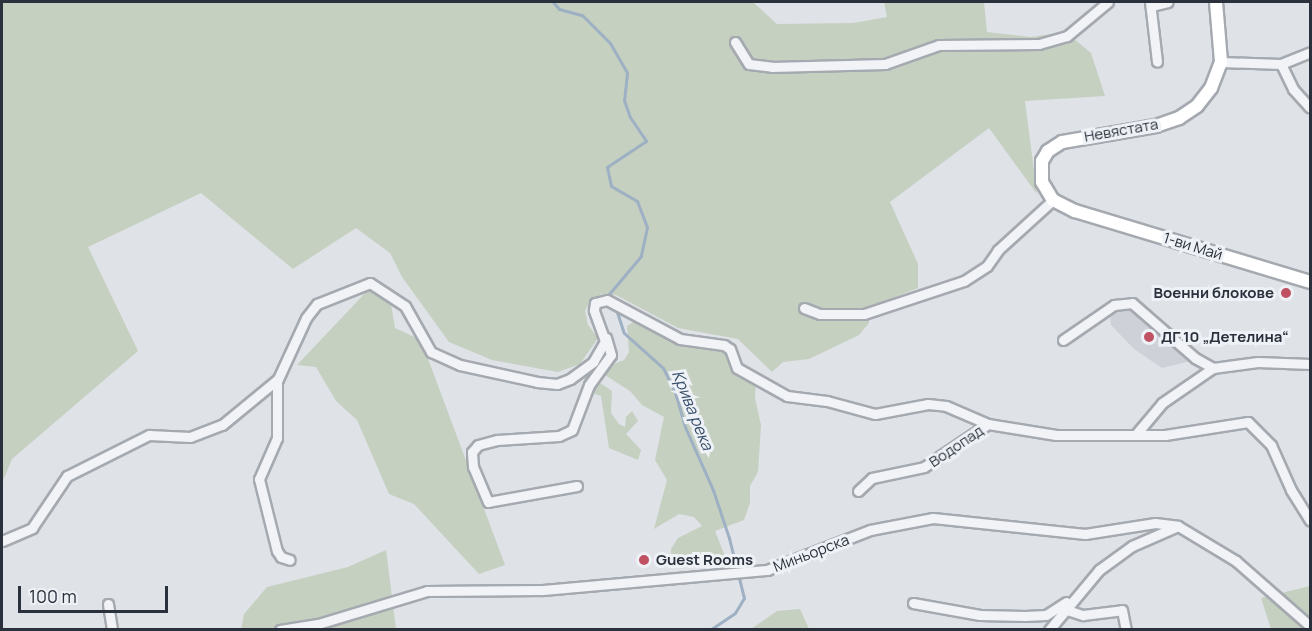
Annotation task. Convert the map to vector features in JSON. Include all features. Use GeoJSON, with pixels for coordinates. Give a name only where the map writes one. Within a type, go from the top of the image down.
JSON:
{"type":"FeatureCollection","features":[{"type":"Feature","properties":{"kind":"street"},"geometry":{"type":"LineString","coordinates":[[735,42],[750,64],[782,67],[885,64],[907,58],[921,48],[939,45],[1039,44],[1067,36],[1108,2]]}},
{"type":"Feature","properties":{"kind":"street"},"geometry":{"type":"LineString","coordinates":[[1157,62],[1151,4],[1168,2]]}},
{"type":"Feature","properties":{"kind":"street","name":"Невястата"},"geometry":{"type":"LineString","coordinates":[[1053,200],[1042,182],[1042,161],[1048,151],[1087,135],[1155,126],[1179,118],[1197,106],[1211,88],[1221,62],[1216,2]]}},
{"type":"Feature","properties":{"kind":"street"},"geometry":{"type":"LineString","coordinates":[[1221,62],[1281,64],[1311,52]]}},
{"type":"Feature","properties":{"kind":"street"},"geometry":{"type":"LineString","coordinates":[[1281,64],[1293,89],[1311,108]]}},
{"type":"Feature","properties":{"kind":"street"},"geometry":{"type":"LineString","coordinates":[[804,308],[820,314],[864,314],[964,281],[987,266],[998,250],[1053,200]]}},
{"type":"Feature","properties":{"kind":"street","name":"1-ви Май"},"geometry":{"type":"LineString","coordinates":[[1053,200],[1075,211],[1311,282]]}},
{"type":"Feature","properties":{"kind":"street"},"geometry":{"type":"LineString","coordinates":[[2,541],[32,528],[67,476],[149,435],[206,434],[241,412],[278,379],[306,318],[317,304],[370,283],[405,306],[431,352],[460,365],[500,376],[557,384],[570,379],[593,362],[603,349],[604,336]]}},
{"type":"Feature","properties":{"kind":"street"},"geometry":{"type":"LineString","coordinates":[[578,486],[488,502],[473,467],[472,452],[486,442],[559,436],[572,430],[590,385],[611,354],[594,310],[595,303],[607,300],[680,339],[730,348],[736,368],[787,396],[827,401],[874,414],[928,404],[946,406],[988,424],[1036,434],[1183,433],[1248,422],[1271,445],[1291,490],[1311,520]]}},
{"type":"Feature","properties":{"kind":"street"},"geometry":{"type":"LineString","coordinates":[[1063,340],[1114,305],[1132,303],[1196,358],[1213,368]]}},
{"type":"Feature","properties":{"kind":"street"},"geometry":{"type":"LineString","coordinates":[[1137,433],[1162,403],[1213,368],[1258,362],[1311,364]]}},
{"type":"Feature","properties":{"kind":"street"},"geometry":{"type":"LineString","coordinates":[[278,379],[277,438],[259,479],[277,551],[280,557],[290,560]]}},
{"type":"Feature","properties":{"kind":"street","name":"Водопад"},"geometry":{"type":"LineString","coordinates":[[858,491],[872,478],[924,467],[988,424]]}},
{"type":"Feature","properties":{"kind":"street","name":"Миньорска"},"geometry":{"type":"LineString","coordinates":[[280,630],[318,624],[427,591],[542,590],[748,572],[782,565],[870,530],[933,518],[1085,534],[1155,524],[1178,526],[1236,561],[1311,626]]}},
{"type":"Feature","properties":{"kind":"street"},"geometry":{"type":"LineString","coordinates":[[1049,630],[1074,597],[1099,570],[1132,546],[1178,526]]}},
{"type":"Feature","properties":{"kind":"street"},"geometry":{"type":"LineString","coordinates":[[913,603],[980,615],[1037,616],[1074,597]]}},
{"type":"Feature","properties":{"kind":"street"},"geometry":{"type":"LineString","coordinates":[[108,604],[112,630]]}},
{"type":"Feature","properties":{"kind":"street"},"geometry":{"type":"LineString","coordinates":[[1064,609],[1083,615],[1122,610],[1126,630]]}},
{"type":"Feature","properties":{"kind":"shaded area","name":"ДГ 10 „Детелина“"},"geometry":{"type":"Polygon","coordinates":[[[1134,304],[1199,359],[1162,368],[1134,349],[1111,325],[1110,316],[1134,304]]]}},
{"type":"Feature","properties":{"kind":"green space"},"geometry":{"type":"Polygon","coordinates":[[[2,2],[753,2],[777,24],[853,23],[887,17],[884,2],[984,2],[987,32],[1031,37],[1066,32],[1091,53],[1105,96],[1025,101],[1037,194],[989,128],[890,202],[918,264],[918,288],[865,309],[869,323],[859,335],[809,359],[783,362],[772,372],[738,339],[678,328],[616,295],[602,294],[590,300],[585,311],[588,325],[598,338],[580,364],[558,372],[492,360],[449,342],[402,277],[390,253],[356,228],[293,269],[201,193],[88,247],[138,351],[12,459],[2,483],[2,2]]]}},
{"type":"Feature","properties":{"kind":"green space"},"geometry":{"type":"Polygon","coordinates":[[[368,290],[390,298],[395,328],[421,340],[505,565],[479,574],[414,504],[389,494],[357,420],[336,401],[316,367],[297,365],[368,290]]]}},
{"type":"Feature","properties":{"kind":"green space"},"geometry":{"type":"Polygon","coordinates":[[[638,319],[656,329],[732,349],[740,356],[741,365],[756,375],[755,398],[761,425],[758,472],[750,486],[750,503],[744,520],[715,531],[728,564],[671,567],[671,549],[678,538],[702,526],[694,517],[679,514],[654,529],[667,480],[655,460],[664,417],[642,405],[630,391],[605,375],[600,383],[612,391],[611,413],[619,424],[625,427],[626,417],[632,411],[638,421],[626,434],[641,450],[638,460],[609,448],[601,396],[584,390],[584,375],[624,360],[629,352],[627,326],[638,319]]]}},
{"type":"Feature","properties":{"kind":"green space"},"geometry":{"type":"Polygon","coordinates":[[[386,550],[396,629],[241,630],[244,614],[267,587],[348,567],[386,550]]]}},
{"type":"Feature","properties":{"kind":"green space"},"geometry":{"type":"Polygon","coordinates":[[[1310,586],[1310,629],[1271,629],[1261,598],[1310,586]]]}},
{"type":"Feature","properties":{"kind":"green space"},"geometry":{"type":"Polygon","coordinates":[[[800,609],[809,629],[751,629],[777,611],[800,609]]]}},
{"type":"Feature","properties":{"kind":"waterway","name":"Крива река"},"geometry":{"type":"LineString","coordinates":[[553,2],[559,9],[582,15],[610,43],[627,73],[624,100],[630,117],[646,141],[607,167],[611,186],[637,201],[647,227],[641,256],[609,294],[613,300]]}},
{"type":"Feature","properties":{"kind":"waterway","name":"Крива река"},"geometry":{"type":"LineString","coordinates":[[616,309],[624,333],[663,368],[675,392],[685,427],[713,490],[729,538],[744,598],[735,613],[710,630]]}},
{"type":"Feature","properties":{"kind":"place","name":"Военни блокове"},"geometry":{"type":"Point","coordinates":[1286,293]}},
{"type":"Feature","properties":{"kind":"place","name":"ДГ 10 „Детелина“"},"geometry":{"type":"Point","coordinates":[1149,337]}},
{"type":"Feature","properties":{"kind":"place","name":"Guest Rooms"},"geometry":{"type":"Point","coordinates":[644,560]}}]}
